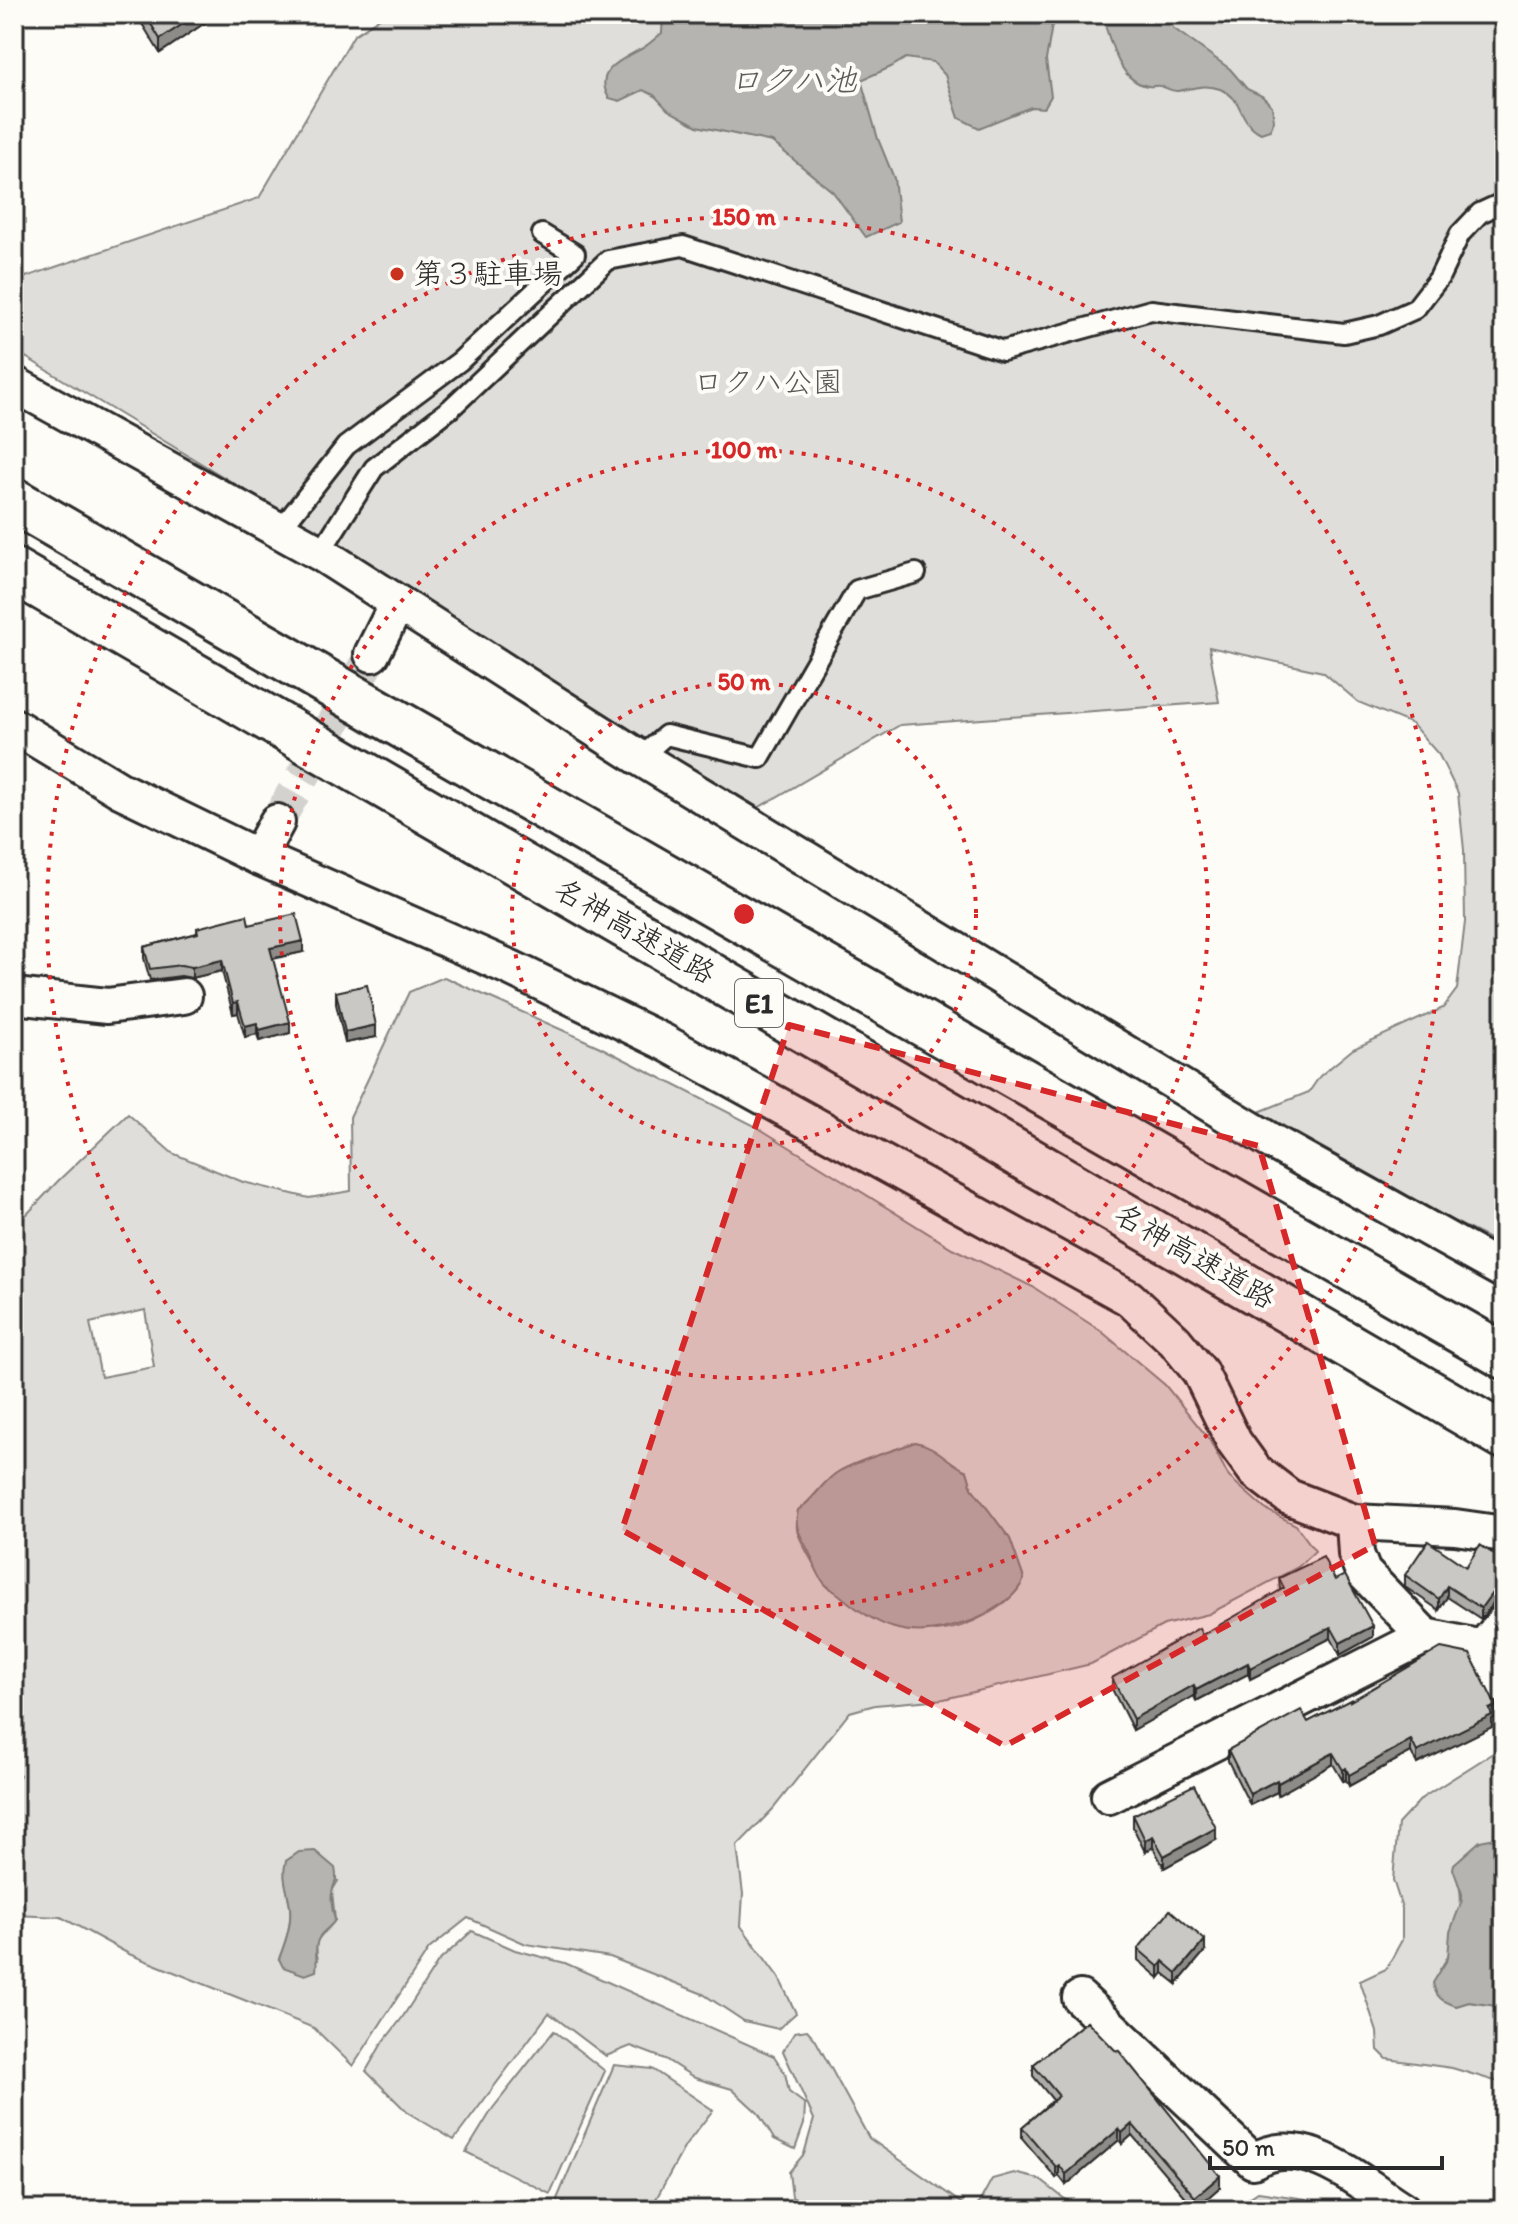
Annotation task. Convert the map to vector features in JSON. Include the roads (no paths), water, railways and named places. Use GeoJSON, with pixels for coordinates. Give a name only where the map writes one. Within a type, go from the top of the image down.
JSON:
{"type":"FeatureCollection","features":[{"type":"Feature","properties":{"kind":"highway","name":"名神高速道路"},"geometry":{"type":"LineString","coordinates":[[14,501],[1504,1356]]}},
{"type":"Feature","properties":{"kind":"highway","name":"名神高速道路"},"geometry":{"type":"LineString","coordinates":[[14,571],[1504,1436]]}},
{"type":"Feature","properties":{"kind":"street"},"geometry":{"type":"LineString","coordinates":[[14,384],[320,553],[640,758],[1269,1140],[1504,1271]]}},
{"type":"Feature","properties":{"kind":"street"},"geometry":{"type":"LineString","coordinates":[[372,654],[397,604]]}},
{"type":"Feature","properties":{"kind":"street"},"geometry":{"type":"LineString","coordinates":[[14,726],[120,790],[258,857],[511,968],[662,1041],[1129,1298],[1175,1341],[1200,1372],[1234,1442],[1255,1471],[1289,1497],[1354,1522],[1455,1527],[1504,1534]]}},
{"type":"Feature","properties":{"kind":"street"},"geometry":{"type":"LineString","coordinates":[[258,857],[277,822]]}},
{"type":"Feature","properties":{"kind":"street"},"geometry":{"type":"LineString","coordinates":[[14,996],[107,1006],[184,996]]}},
{"type":"Feature","properties":{"kind":"street"},"geometry":{"type":"LineString","coordinates":[[1354,1522],[1356,1554],[1363,1572],[1425,1636]]}},
{"type":"Feature","properties":{"kind":"street"},"geometry":{"type":"LineString","coordinates":[[1109,1796],[1425,1636],[1494,1635],[1504,1686]]}},
{"type":"Feature","properties":{"kind":"street"},"geometry":{"type":"LineString","coordinates":[[1080,1998],[1253,2161],[1268,2152],[1293,2150],[1317,2156],[1403,2210]]}},
{"type":"Feature","properties":{"kind":"lane"},"geometry":{"type":"LineString","coordinates":[[320,553],[374,468],[451,408],[608,260],[683,246],[1003,351],[1151,310],[1344,333],[1379,325],[1415,309],[1439,278],[1460,234],[1480,213],[1504,202]]}},
{"type":"Feature","properties":{"kind":"lane"},"geometry":{"type":"LineString","coordinates":[[280,530],[346,446],[460,361],[575,254],[542,234]]}},
{"type":"Feature","properties":{"kind":"lane"},"geometry":{"type":"LineString","coordinates":[[640,758],[666,735],[760,758],[857,590],[916,573]]}},
{"type":"Feature","properties":{"kind":"water","name":"ロクハ池"},"geometry":{"type":"Polygon","coordinates":[[[663,14],[1169,14],[1173,28],[1230,69],[1247,89],[1262,96],[1272,106],[1274,121],[1270,130],[1261,133],[1248,122],[1228,93],[1214,87],[1175,91],[1138,83],[1122,68],[1102,16],[1075,17],[1052,25],[1046,60],[1051,96],[1044,108],[1031,107],[979,128],[959,118],[945,75],[933,62],[906,58],[861,80],[878,139],[894,178],[899,222],[866,237],[833,192],[772,142],[697,126],[668,110],[654,95],[643,90],[620,101],[609,98],[604,80],[607,74],[618,62],[662,33],[663,14]]]}},
{"type":"Feature","properties":{"kind":"water"},"geometry":{"type":"Polygon","coordinates":[[[915,1442],[929,1447],[967,1471],[972,1488],[1010,1539],[1024,1579],[1010,1598],[980,1618],[950,1627],[920,1631],[880,1623],[826,1585],[797,1526],[798,1510],[838,1472],[915,1442]]]}},
{"type":"Feature","properties":{"kind":"water"},"geometry":{"type":"Polygon","coordinates":[[[1495,1838],[1504,1842],[1504,2007],[1469,2002],[1456,2006],[1440,1998],[1433,1983],[1448,1958],[1450,1932],[1462,1900],[1454,1864],[1480,1841],[1495,1838]]]}},
{"type":"Feature","properties":{"kind":"water"},"geometry":{"type":"Polygon","coordinates":[[[315,1851],[335,1868],[331,1900],[335,1920],[318,1940],[316,1971],[305,1975],[283,1967],[279,1959],[290,1920],[285,1867],[286,1861],[299,1852],[315,1851]]]}},
{"type":"Feature","properties":{"kind":"tunnel"},"geometry":{"type":"LineString","coordinates":[[277,822],[372,654]]}},
{"type":"Feature","properties":{"kind":"place","name":"第３駐車場"},"geometry":{"type":"Point","coordinates":[397,274]}},
{"type":"Feature","properties":{"kind":"park label","name":"ロクハ公園"},"geometry":{"type":"Point","coordinates":[768,382]}}]}
